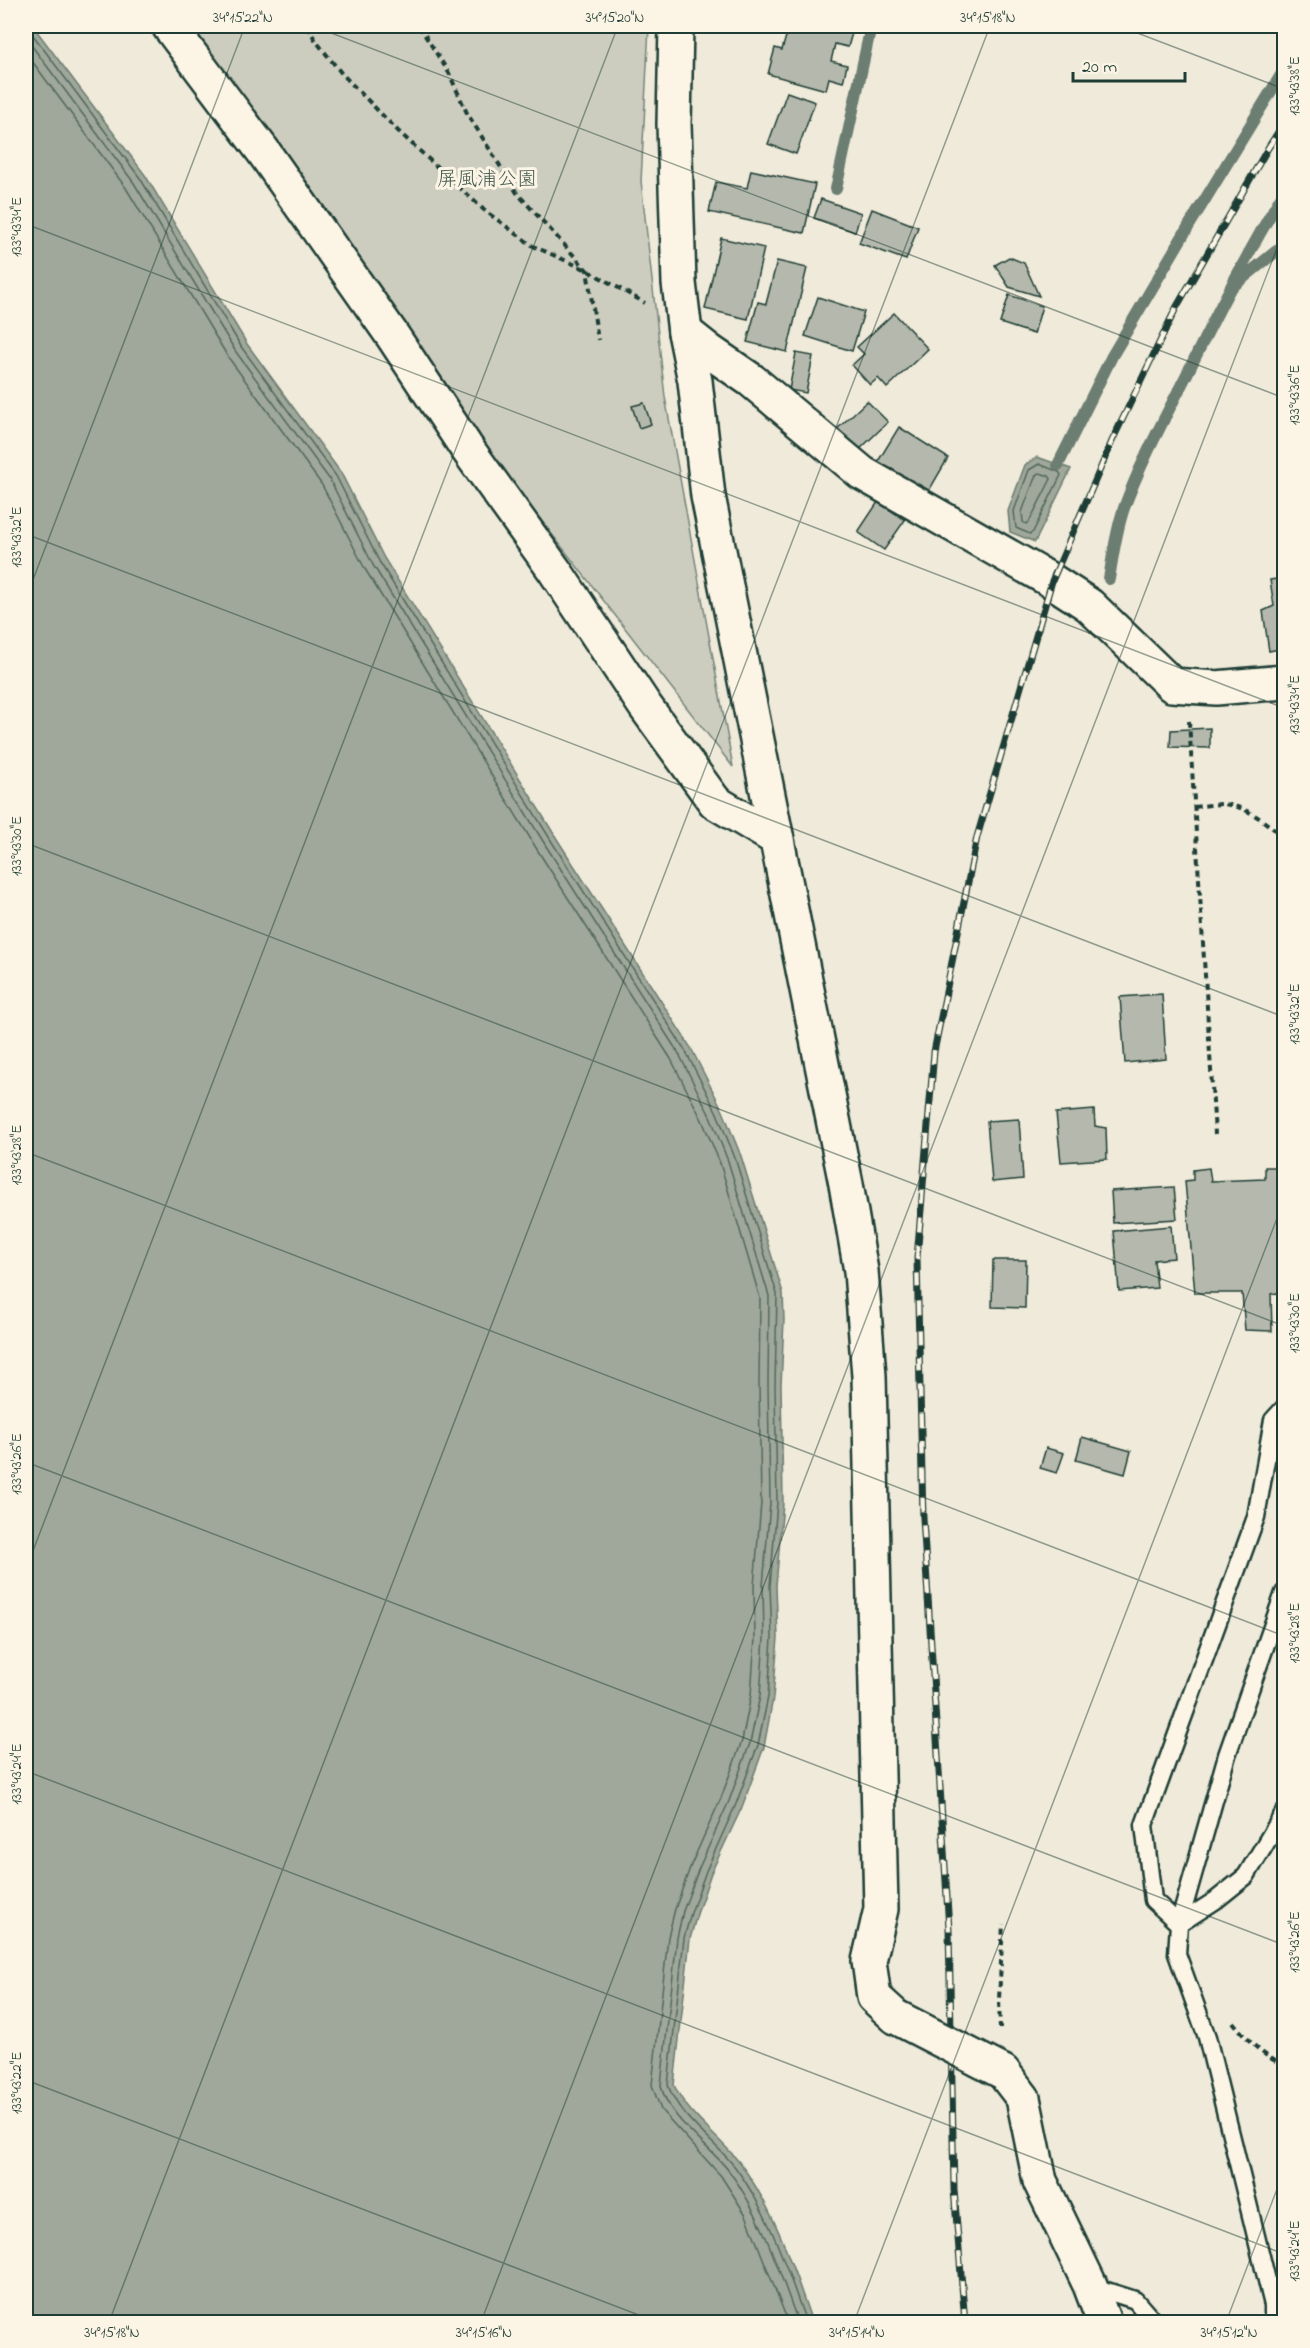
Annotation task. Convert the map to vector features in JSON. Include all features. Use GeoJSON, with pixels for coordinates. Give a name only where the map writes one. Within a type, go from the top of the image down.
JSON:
{"type":"FeatureCollection","features":[{"type":"Feature","properties":{"kind":"street"},"geometry":{"type":"LineString","coordinates":[[170,26],[263,151],[392,335],[466,447],[555,571],[645,706],[715,802],[777,838]]}},
{"type":"Feature","properties":{"kind":"street"},"geometry":{"type":"LineString","coordinates":[[676,26],[674,124],[679,283],[695,381],[708,496],[842,1161],[861,1271],[870,1376],[881,1908],[870,1961],[874,1997],[896,2017],[1003,2072],[1023,2098],[1040,2181],[1090,2285],[1104,2322]]}},
{"type":"Feature","properties":{"kind":"street"},"geometry":{"type":"LineString","coordinates":[[684,320],[751,380],[862,473],[1052,581],[1089,605],[1172,684],[1216,688],[1284,682]]}},
{"type":"Feature","properties":{"kind":"lane"},"geometry":{"type":"LineString","coordinates":[[1179,1924],[1153,1900],[1144,1825],[1256,1517],[1273,1420],[1284,1408]]}},
{"type":"Feature","properties":{"kind":"lane"},"geometry":{"type":"LineString","coordinates":[[1273,2322],[1270,2294],[1207,2037],[1177,1954],[1179,1924],[1227,1755],[1284,1593]]}},
{"type":"Feature","properties":{"kind":"lane"},"geometry":{"type":"LineString","coordinates":[[1179,1924],[1246,1876],[1284,1813]]}},
{"type":"Feature","properties":{"kind":"lane"},"geometry":{"type":"LineString","coordinates":[[1090,2285],[1135,2300],[1154,2322]]}},
{"type":"Feature","properties":{"kind":"path"},"geometry":{"type":"LineString","coordinates":[[307,26],[342,74],[398,131],[484,210],[533,246],[587,270],[648,304],[684,320]]}},
{"type":"Feature","properties":{"kind":"path"},"geometry":{"type":"LineString","coordinates":[[419,26],[449,73],[467,113],[517,193],[587,270],[598,340]]}},
{"type":"Feature","properties":{"kind":"path"},"geometry":{"type":"LineString","coordinates":[[1187,685],[1215,1134]]}},
{"type":"Feature","properties":{"kind":"path"},"geometry":{"type":"LineString","coordinates":[[1194,807],[1223,804],[1239,809],[1263,819],[1284,838]]}},
{"type":"Feature","properties":{"kind":"path"},"geometry":{"type":"LineString","coordinates":[[1003,1924],[999,1999],[1003,2072]]}},
{"type":"Feature","properties":{"kind":"path"},"geometry":{"type":"LineString","coordinates":[[1194,2003],[1226,2015],[1252,2044],[1284,2065]]}},
{"type":"Feature","properties":{"kind":"green space","name":"屏風浦公園"},"geometry":{"type":"Polygon","coordinates":[[[192,26],[649,26],[641,181],[665,397],[733,767],[485,448],[192,26]]]}},
{"type":"Feature","properties":{"kind":"water"},"geometry":{"type":"Polygon","coordinates":[[[26,26],[33,26],[145,175],[247,344],[341,473],[384,558],[557,839],[691,1048],[723,1111],[741,1156],[783,1293],[781,1385],[783,1503],[776,1586],[778,1638],[773,1698],[764,1747],[742,1807],[711,1873],[690,1939],[674,2085],[695,2116],[731,2152],[752,2180],[782,2239],[812,2322],[26,2322],[26,26]]]}},
{"type":"Feature","properties":{"kind":"water"},"geometry":{"type":"Polygon","coordinates":[[[1037,457],[1071,469],[1035,542],[1010,532],[1008,511],[1025,465],[1037,457]]]}},
{"type":"Feature","properties":{"kind":"building"},"geometry":{"type":"Polygon","coordinates":[[[789,26],[854,26],[848,47],[835,44],[831,61],[847,65],[843,82],[829,78],[826,90],[768,74],[775,48],[782,50],[789,26]]]}},
{"type":"Feature","properties":{"kind":"building"},"geometry":{"type":"Polygon","coordinates":[[[787,92],[815,102],[796,154],[768,144],[787,92]]]}},
{"type":"Feature","properties":{"kind":"building"},"geometry":{"type":"Polygon","coordinates":[[[751,170],[815,184],[804,233],[709,212],[716,182],[747,188],[751,170]]]}},
{"type":"Feature","properties":{"kind":"building"},"geometry":{"type":"Polygon","coordinates":[[[821,199],[861,213],[855,232],[814,218],[821,199]]]}},
{"type":"Feature","properties":{"kind":"building"},"geometry":{"type":"Polygon","coordinates":[[[872,209],[918,227],[906,260],[859,243],[872,209]]]}},
{"type":"Feature","properties":{"kind":"building"},"geometry":{"type":"Polygon","coordinates":[[[721,238],[764,248],[748,319],[705,309],[721,238]]]}},
{"type":"Feature","properties":{"kind":"building"},"geometry":{"type":"Polygon","coordinates":[[[1009,257],[1024,263],[1039,296],[1009,287],[995,265],[1009,257]]]}},
{"type":"Feature","properties":{"kind":"building"},"geometry":{"type":"Polygon","coordinates":[[[777,261],[807,268],[787,352],[747,342],[758,302],[766,304],[777,261]]]}},
{"type":"Feature","properties":{"kind":"building"},"geometry":{"type":"Polygon","coordinates":[[[1009,295],[1042,306],[1034,334],[1000,323],[1009,295]]]}},
{"type":"Feature","properties":{"kind":"building"},"geometry":{"type":"Polygon","coordinates":[[[818,297],[864,312],[852,351],[805,336],[818,297]]]}},
{"type":"Feature","properties":{"kind":"building"},"geometry":{"type":"Polygon","coordinates":[[[894,313],[928,349],[887,388],[878,378],[870,385],[852,365],[864,354],[857,347],[894,313]]]}},
{"type":"Feature","properties":{"kind":"building"},"geometry":{"type":"Polygon","coordinates":[[[796,353],[813,356],[806,393],[789,390],[796,353]]]}},
{"type":"Feature","properties":{"kind":"building"},"geometry":{"type":"Polygon","coordinates":[[[867,401],[888,422],[857,452],[836,430],[867,401]]]}},
{"type":"Feature","properties":{"kind":"building"},"geometry":{"type":"Polygon","coordinates":[[[644,403],[651,424],[639,428],[632,406],[644,403]]]}},
{"type":"Feature","properties":{"kind":"building"},"geometry":{"type":"Polygon","coordinates":[[[899,427],[948,458],[927,494],[877,463],[899,427]]]}},
{"type":"Feature","properties":{"kind":"building"},"geometry":{"type":"Polygon","coordinates":[[[878,502],[905,520],[884,550],[858,532],[878,502]]]}},
{"type":"Feature","properties":{"kind":"building"},"geometry":{"type":"Polygon","coordinates":[[[1284,578],[1284,648],[1269,651],[1263,611],[1274,606],[1270,580],[1284,578]]]}},
{"type":"Feature","properties":{"kind":"building"},"geometry":{"type":"Polygon","coordinates":[[[1210,728],[1210,748],[1170,747],[1171,730],[1210,728]]]}},
{"type":"Feature","properties":{"kind":"building"},"geometry":{"type":"Polygon","coordinates":[[[1162,994],[1166,1059],[1125,1063],[1120,997],[1162,994]]]}},
{"type":"Feature","properties":{"kind":"building"},"geometry":{"type":"Polygon","coordinates":[[[1094,1110],[1095,1126],[1106,1128],[1107,1159],[1061,1162],[1056,1113],[1094,1110]]]}},
{"type":"Feature","properties":{"kind":"building"},"geometry":{"type":"Polygon","coordinates":[[[1019,1119],[1023,1179],[992,1182],[987,1121],[1019,1119]]]}},
{"type":"Feature","properties":{"kind":"building"},"geometry":{"type":"Polygon","coordinates":[[[1265,1167],[1284,1167],[1284,1292],[1271,1294],[1272,1331],[1245,1330],[1242,1293],[1195,1293],[1185,1181],[1193,1180],[1193,1170],[1209,1168],[1211,1181],[1265,1179],[1265,1167]]]}},
{"type":"Feature","properties":{"kind":"building"},"geometry":{"type":"Polygon","coordinates":[[[1174,1187],[1177,1219],[1113,1223],[1111,1191],[1174,1187]]]}},
{"type":"Feature","properties":{"kind":"building"},"geometry":{"type":"Polygon","coordinates":[[[1171,1226],[1174,1258],[1154,1260],[1157,1288],[1119,1291],[1114,1231],[1171,1226]]]}},
{"type":"Feature","properties":{"kind":"building"},"geometry":{"type":"Polygon","coordinates":[[[993,1260],[1026,1260],[1025,1308],[992,1307],[993,1260]]]}},
{"type":"Feature","properties":{"kind":"building"},"geometry":{"type":"Polygon","coordinates":[[[1082,1437],[1131,1451],[1125,1474],[1076,1460],[1082,1437]]]}},
{"type":"Feature","properties":{"kind":"building"},"geometry":{"type":"Polygon","coordinates":[[[1046,1448],[1064,1453],[1057,1473],[1040,1468],[1046,1448]]]}},
{"type":"Feature","properties":{"kind":"waterway"},"geometry":{"type":"LineString","coordinates":[[836,189],[871,26]]}},
{"type":"Feature","properties":{"kind":"waterway"},"geometry":{"type":"LineString","coordinates":[[1058,465],[1112,356],[1284,70]]}},
{"type":"Feature","properties":{"kind":"waterway"},"geometry":{"type":"LineString","coordinates":[[1109,579],[1121,517],[1138,473],[1222,303],[1284,192]]}},
{"type":"Feature","properties":{"kind":"waterway"},"geometry":{"type":"LineString","coordinates":[[1232,287],[1284,245]]}},
{"type":"Feature","properties":{"kind":"railway"},"geometry":{"type":"LineString","coordinates":[[965,2322],[954,2190],[949,1929],[923,1518],[917,1258],[934,1052],[977,837],[1052,581],[1113,439],[1176,308],[1284,123]]}}]}
